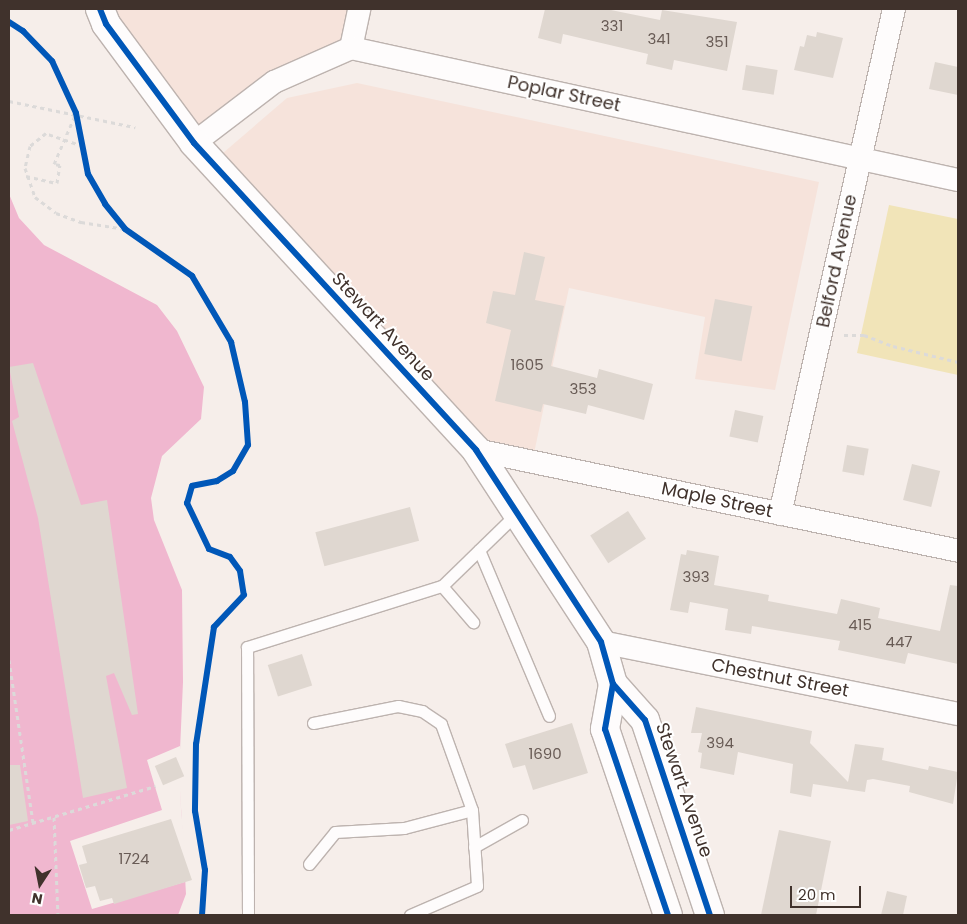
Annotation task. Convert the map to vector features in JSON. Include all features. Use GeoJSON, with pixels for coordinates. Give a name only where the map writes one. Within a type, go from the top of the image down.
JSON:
{"type":"FeatureCollection","features":[{"type":"Feature","properties":{"kind":"highway","name":"Stewart Avenue"},"geometry":{"type":"LineString","coordinates":[[100,9],[106,24],[194,143],[476,450],[601,642],[613,684],[645,720],[710,915]]}},
{"type":"Feature","properties":{"kind":"highway","name":"Stewart Avenue"},"geometry":{"type":"LineString","coordinates":[[613,684],[605,729],[668,915]]}},
{"type":"Feature","properties":{"kind":"street"},"geometry":{"type":"LineString","coordinates":[[194,143],[274,82],[350,48],[359,9]]}},
{"type":"Feature","properties":{"kind":"street","name":"Belford Avenue"},"geometry":{"type":"LineString","coordinates":[[780,514],[894,9]]}},
{"type":"Feature","properties":{"kind":"street","name":"Poplar Street"},"geometry":{"type":"LineString","coordinates":[[350,48],[958,180]]}},
{"type":"Feature","properties":{"kind":"street","name":"Maple Street"},"geometry":{"type":"LineString","coordinates":[[476,450],[958,551]]}},
{"type":"Feature","properties":{"kind":"street","name":"Chestnut Street"},"geometry":{"type":"LineString","coordinates":[[601,642],[958,714]]}},
{"type":"Feature","properties":{"kind":"lane"},"geometry":{"type":"LineString","coordinates":[[248,915],[247,647],[442,586],[517,513]]}},
{"type":"Feature","properties":{"kind":"lane"},"geometry":{"type":"LineString","coordinates":[[479,550],[549,716]]}},
{"type":"Feature","properties":{"kind":"lane"},"geometry":{"type":"LineString","coordinates":[[442,586],[473,622]]}},
{"type":"Feature","properties":{"kind":"lane"},"geometry":{"type":"LineString","coordinates":[[313,723],[398,706],[422,711],[441,724],[472,810],[477,886],[410,915]]}},
{"type":"Feature","properties":{"kind":"lane"},"geometry":{"type":"LineString","coordinates":[[309,864],[335,832],[404,828],[472,810]]}},
{"type":"Feature","properties":{"kind":"lane"},"geometry":{"type":"LineString","coordinates":[[474,848],[522,820]]}},
{"type":"Feature","properties":{"kind":"path"},"geometry":{"type":"LineString","coordinates":[[9,101],[75,110],[136,127]]}},
{"type":"Feature","properties":{"kind":"path"},"geometry":{"type":"LineString","coordinates":[[75,110],[85,155]]}},
{"type":"Feature","properties":{"kind":"path"},"geometry":{"type":"LineString","coordinates":[[26,176],[57,183],[60,165],[54,164],[75,110]]}},
{"type":"Feature","properties":{"kind":"path"},"geometry":{"type":"LineString","coordinates":[[81,139],[46,133],[30,146],[26,176],[35,197],[56,213],[81,222],[125,229]]}},
{"type":"Feature","properties":{"kind":"path"},"geometry":{"type":"LineString","coordinates":[[115,216],[125,229],[132,234]]}},
{"type":"Feature","properties":{"kind":"path"},"geometry":{"type":"LineString","coordinates":[[821,335],[864,335],[893,346],[958,362]]}},
{"type":"Feature","properties":{"kind":"path"},"geometry":{"type":"LineString","coordinates":[[9,660],[33,823]]}},
{"type":"Feature","properties":{"kind":"path"},"geometry":{"type":"LineString","coordinates":[[9,830],[156,786]]}},
{"type":"Feature","properties":{"kind":"path"},"geometry":{"type":"LineString","coordinates":[[54,818],[58,915]]}},
{"type":"Feature","properties":{"kind":"shaded area"},"geometry":{"type":"Polygon","coordinates":[[[107,9],[355,9],[346,45],[193,136],[107,9]]]}},
{"type":"Feature","properties":{"kind":"shaded area"},"geometry":{"type":"Polygon","coordinates":[[[357,83],[819,182],[775,390],[695,379],[705,317],[569,288],[533,458],[479,447],[223,153],[287,98],[357,83]]]}},
{"type":"Feature","properties":{"kind":"shaded area"},"geometry":{"type":"Polygon","coordinates":[[[9,194],[19,218],[44,245],[157,305],[177,331],[204,387],[201,419],[162,456],[151,498],[154,520],[182,590],[183,682],[179,773],[186,894],[178,915],[9,915],[9,194]]]}},
{"type":"Feature","properties":{"kind":"shaded area"},"geometry":{"type":"Polygon","coordinates":[[[889,205],[958,219],[958,375],[857,353],[889,205]]]}},
{"type":"Feature","properties":{"kind":"pier"},"geometry":{"type":"Polygon","coordinates":[[[180,746],[181,809],[188,881],[92,909],[70,841],[162,810],[147,760],[180,746]]]}},
{"type":"Feature","properties":{"kind":"building"},"geometry":{"type":"Polygon","coordinates":[[[545,9],[606,9],[660,20],[662,10],[737,22],[727,71],[674,60],[672,70],[646,64],[648,54],[563,34],[561,44],[538,38],[545,9]]]}},
{"type":"Feature","properties":{"kind":"building"},"geometry":{"type":"Polygon","coordinates":[[[817,32],[843,38],[833,78],[794,70],[800,46],[804,47],[807,35],[816,37],[817,32]]]}},
{"type":"Feature","properties":{"kind":"building"},"geometry":{"type":"Polygon","coordinates":[[[935,62],[958,67],[958,95],[929,89],[935,62]]]}},
{"type":"Feature","properties":{"kind":"building"},"geometry":{"type":"Polygon","coordinates":[[[746,65],[778,70],[774,95],[742,90],[746,65]]]}},
{"type":"Feature","properties":{"kind":"building"},"geometry":{"type":"Polygon","coordinates":[[[524,252],[545,257],[535,300],[564,306],[551,366],[597,378],[599,369],[653,384],[644,420],[588,405],[586,414],[543,404],[541,412],[495,401],[511,330],[486,323],[493,291],[515,295],[524,252]]]}},
{"type":"Feature","properties":{"kind":"building"},"geometry":{"type":"Polygon","coordinates":[[[715,299],[752,306],[742,361],[704,354],[715,299]]]}},
{"type":"Feature","properties":{"kind":"building"},"geometry":{"type":"Polygon","coordinates":[[[33,363],[81,505],[107,500],[138,714],[132,715],[114,673],[106,676],[127,788],[83,798],[38,518],[12,421],[19,417],[9,367],[33,363]]]}},
{"type":"Feature","properties":{"kind":"building"},"geometry":{"type":"Polygon","coordinates":[[[735,410],[763,416],[758,442],[729,436],[735,410]]]}},
{"type":"Feature","properties":{"kind":"building"},"geometry":{"type":"Polygon","coordinates":[[[847,445],[869,449],[864,475],[842,472],[847,445]]]}},
{"type":"Feature","properties":{"kind":"building"},"geometry":{"type":"Polygon","coordinates":[[[912,464],[940,471],[931,507],[903,500],[912,464]]]}},
{"type":"Feature","properties":{"kind":"building"},"geometry":{"type":"Polygon","coordinates":[[[410,507],[419,541],[324,566],[315,532],[410,507]]]}},
{"type":"Feature","properties":{"kind":"building"},"geometry":{"type":"Polygon","coordinates":[[[628,511],[646,539],[608,563],[590,536],[628,511]]]}},
{"type":"Feature","properties":{"kind":"building"},"geometry":{"type":"Polygon","coordinates":[[[687,550],[719,556],[714,585],[769,595],[768,601],[837,614],[841,599],[880,608],[878,618],[940,631],[950,585],[958,586],[958,664],[908,653],[905,664],[838,650],[840,641],[752,626],[751,634],[725,630],[728,609],[690,602],[688,613],[670,610],[681,554],[686,555],[687,550]]]}},
{"type":"Feature","properties":{"kind":"building"},"geometry":{"type":"Polygon","coordinates":[[[302,654],[312,685],[278,697],[268,665],[302,654]]]}},
{"type":"Feature","properties":{"kind":"building"},"geometry":{"type":"Polygon","coordinates":[[[696,707],[812,731],[810,743],[848,782],[855,744],[884,748],[882,760],[928,770],[929,766],[958,772],[953,804],[909,792],[910,786],[873,779],[867,780],[865,792],[813,784],[811,797],[790,793],[793,764],[738,752],[734,775],[700,768],[702,753],[698,752],[702,733],[691,733],[696,707]]]}},
{"type":"Feature","properties":{"kind":"building"},"geometry":{"type":"Polygon","coordinates":[[[572,723],[588,773],[533,790],[525,765],[513,768],[505,744],[572,723]]]}},
{"type":"Feature","properties":{"kind":"building"},"geometry":{"type":"Polygon","coordinates":[[[176,757],[184,776],[163,785],[155,766],[176,757]]]}},
{"type":"Feature","properties":{"kind":"building"},"geometry":{"type":"Polygon","coordinates":[[[9,765],[20,765],[28,821],[9,825],[9,765]]]}},
{"type":"Feature","properties":{"kind":"building"},"geometry":{"type":"Polygon","coordinates":[[[171,819],[192,880],[114,904],[112,898],[100,901],[95,886],[86,888],[79,865],[87,863],[82,846],[171,819]]]}},
{"type":"Feature","properties":{"kind":"building"},"geometry":{"type":"Polygon","coordinates":[[[779,830],[831,841],[816,915],[761,915],[779,830]]]}},
{"type":"Feature","properties":{"kind":"building"},"geometry":{"type":"Polygon","coordinates":[[[887,891],[907,896],[903,915],[881,915],[887,891]]]}},
{"type":"Feature","properties":{"kind":"cycle path"},"geometry":{"type":"LineString","coordinates":[[100,9],[106,24],[194,143],[476,450],[601,642],[613,684],[645,720],[710,915]]}},
{"type":"Feature","properties":{"kind":"cycle path"},"geometry":{"type":"LineString","coordinates":[[9,22],[23,31],[52,61],[76,113],[88,174],[105,204],[125,229],[192,276],[231,342],[245,402],[248,445],[233,471],[217,481],[192,486],[187,503],[209,549],[230,557],[240,571],[244,595],[214,627],[196,744],[195,811],[205,870],[202,915]]}},
{"type":"Feature","properties":{"kind":"cycle path"},"geometry":{"type":"LineString","coordinates":[[613,684],[605,729],[668,915]]}}]}
